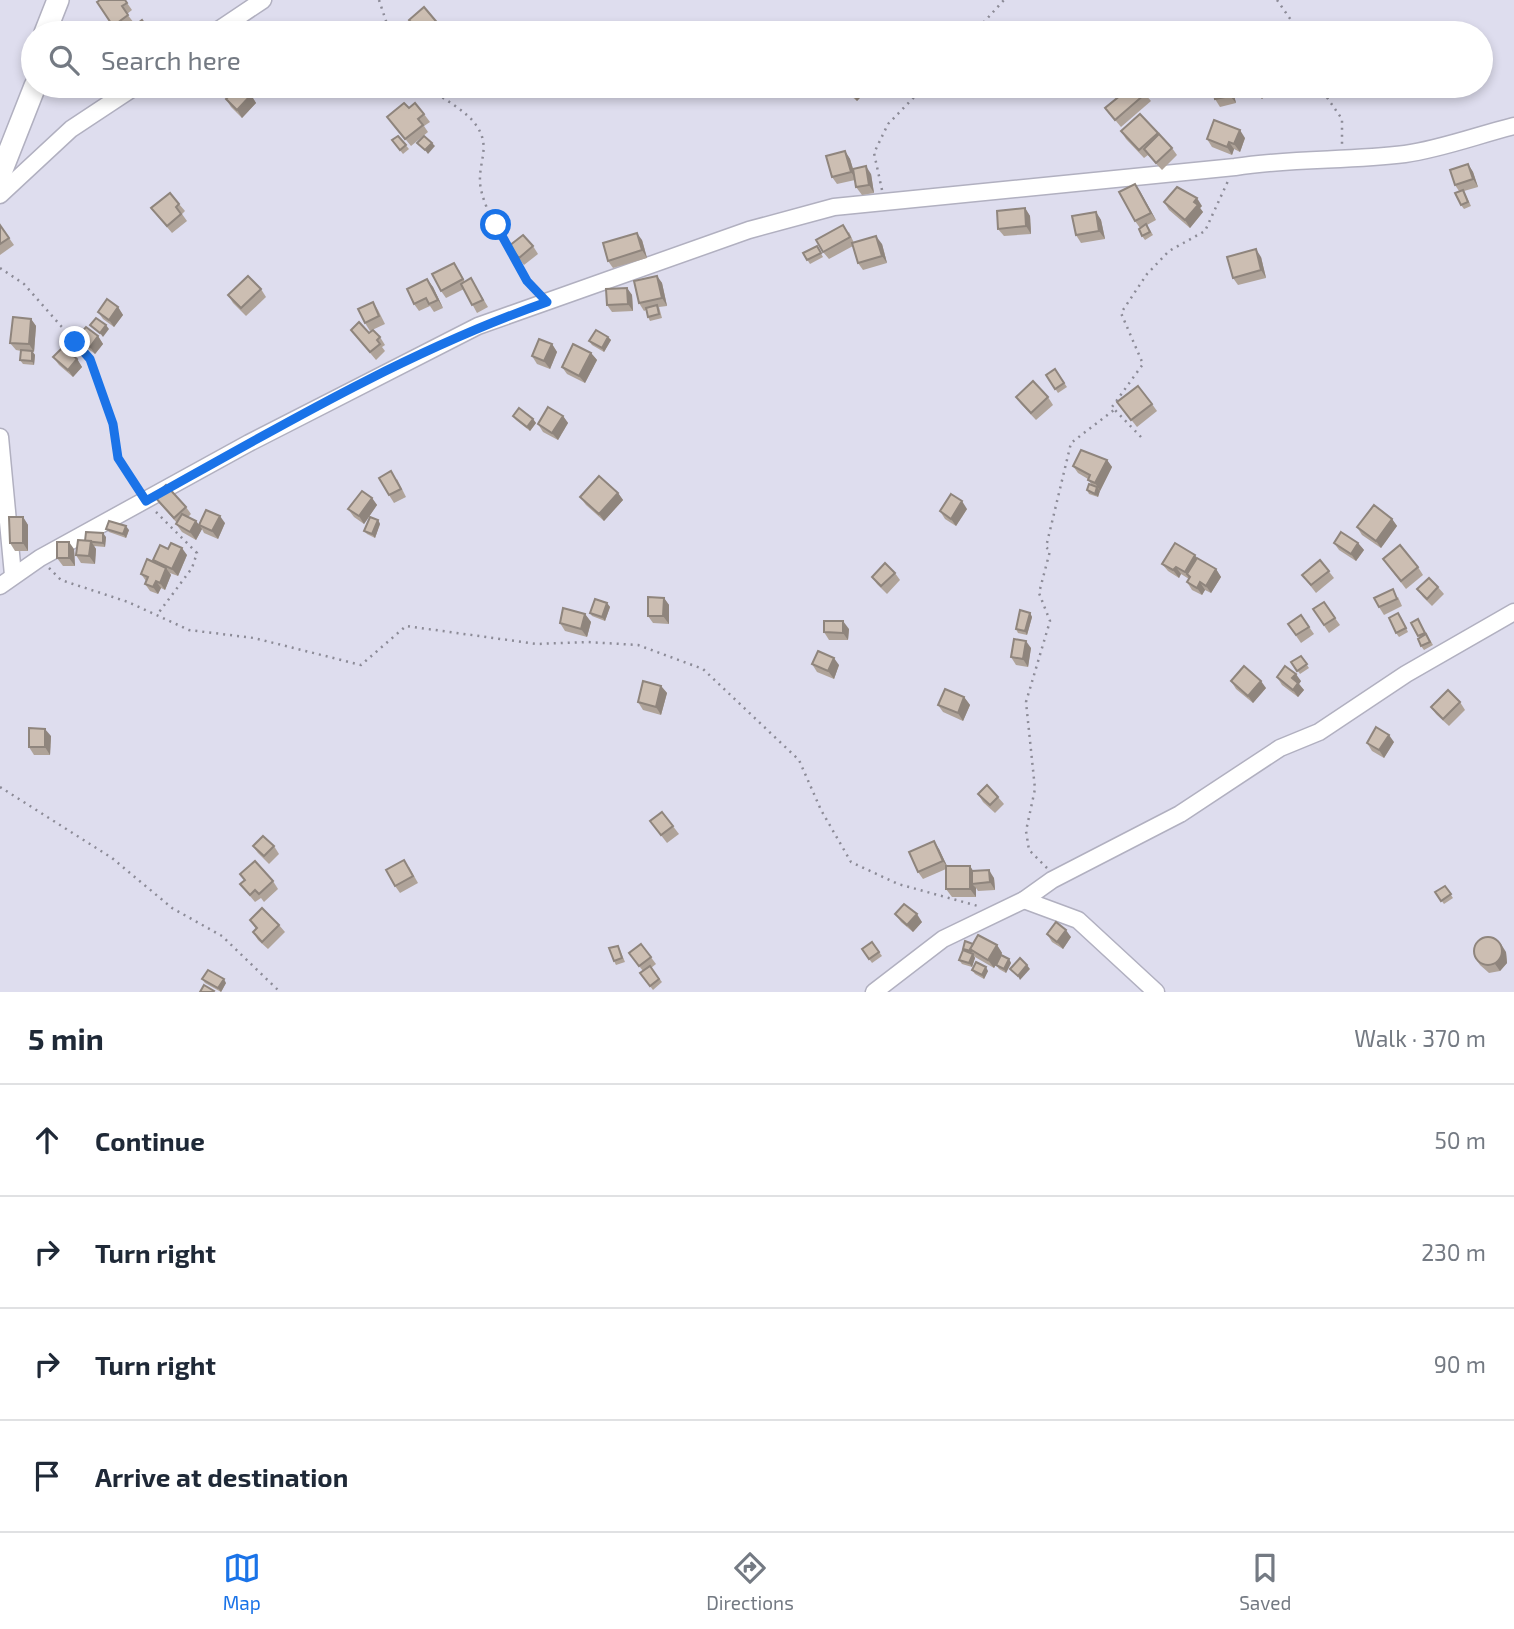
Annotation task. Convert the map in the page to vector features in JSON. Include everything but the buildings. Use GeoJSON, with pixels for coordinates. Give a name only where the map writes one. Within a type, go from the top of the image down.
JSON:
{"type":"FeatureCollection","features":[{"type":"Feature","properties":{"kind":"main road"},"geometry":{"type":"LineString","coordinates":[[49,21],[58,0]]}},
{"type":"Feature","properties":{"kind":"main road"},"geometry":{"type":"LineString","coordinates":[[0,175],[30,98]]}},
{"type":"Feature","properties":{"kind":"street"},"geometry":{"type":"LineString","coordinates":[[232,21],[263,0]]}},
{"type":"Feature","properties":{"kind":"street"},"geometry":{"type":"LineString","coordinates":[[0,195],[71,130],[118,98]]}},
{"type":"Feature","properties":{"kind":"street"},"geometry":{"type":"LineString","coordinates":[[0,586],[40,558],[249,443],[456,337],[750,230],[834,207],[1235,167],[1281,160],[1342,160],[1408,153],[1514,126]]}},
{"type":"Feature","properties":{"kind":"street"},"geometry":{"type":"LineString","coordinates":[[0,438],[13,575]]}},
{"type":"Feature","properties":{"kind":"street"},"geometry":{"type":"LineString","coordinates":[[874,992],[943,939],[1017,903],[1055,879],[1180,814],[1280,748],[1319,733],[1403,676],[1514,612]]}},
{"type":"Feature","properties":{"kind":"street"},"geometry":{"type":"LineString","coordinates":[[1017,903],[1078,920],[1156,992]]}},
{"type":"Feature","properties":{"kind":"path"},"geometry":{"type":"LineString","coordinates":[[379,0],[386,21]]}},
{"type":"Feature","properties":{"kind":"path"},"geometry":{"type":"LineString","coordinates":[[985,21],[1004,0]]}},
{"type":"Feature","properties":{"kind":"path"},"geometry":{"type":"LineString","coordinates":[[1277,0],[1292,21]]}},
{"type":"Feature","properties":{"kind":"path"},"geometry":{"type":"LineString","coordinates":[[441,98],[476,124],[486,147],[480,183],[487,205],[506,246],[527,281],[547,302]]}},
{"type":"Feature","properties":{"kind":"path"},"geometry":{"type":"LineString","coordinates":[[884,202],[874,153],[888,124],[913,98]]}},
{"type":"Feature","properties":{"kind":"path"},"geometry":{"type":"LineString","coordinates":[[1327,98],[1342,120],[1342,160]]}},
{"type":"Feature","properties":{"kind":"path"},"geometry":{"type":"LineString","coordinates":[[1141,437],[1112,407],[1143,364],[1121,313],[1147,274],[1169,251],[1205,231],[1235,167]]}},
{"type":"Feature","properties":{"kind":"path"},"geometry":{"type":"LineString","coordinates":[[0,268],[23,284],[90,359],[113,424],[118,458],[146,501],[197,553],[192,568],[157,615]]}},
{"type":"Feature","properties":{"kind":"path"},"geometry":{"type":"LineString","coordinates":[[1055,879],[1029,850],[1026,831],[1035,789],[1026,702],[1050,621],[1039,593],[1050,551],[1046,547],[1071,443],[1114,410]]}},
{"type":"Feature","properties":{"kind":"path"},"geometry":{"type":"LineString","coordinates":[[40,558],[61,580],[157,615],[189,630],[254,638],[361,666],[406,626],[537,644],[587,642],[639,645],[703,669],[799,760],[821,810],[852,862],[898,884],[972,906],[1017,903]]}},
{"type":"Feature","properties":{"kind":"path"},"geometry":{"type":"LineString","coordinates":[[0,786],[112,858],[172,908],[222,936],[280,992]]}},
{"type":"Feature","properties":{"kind":"route"},"geometry":{"type":"LineString","coordinates":[[75,342],[90,359],[113,424],[118,458],[131,482],[146,501],[249,443],[478,326],[547,302],[527,281],[496,225]]}}]}
